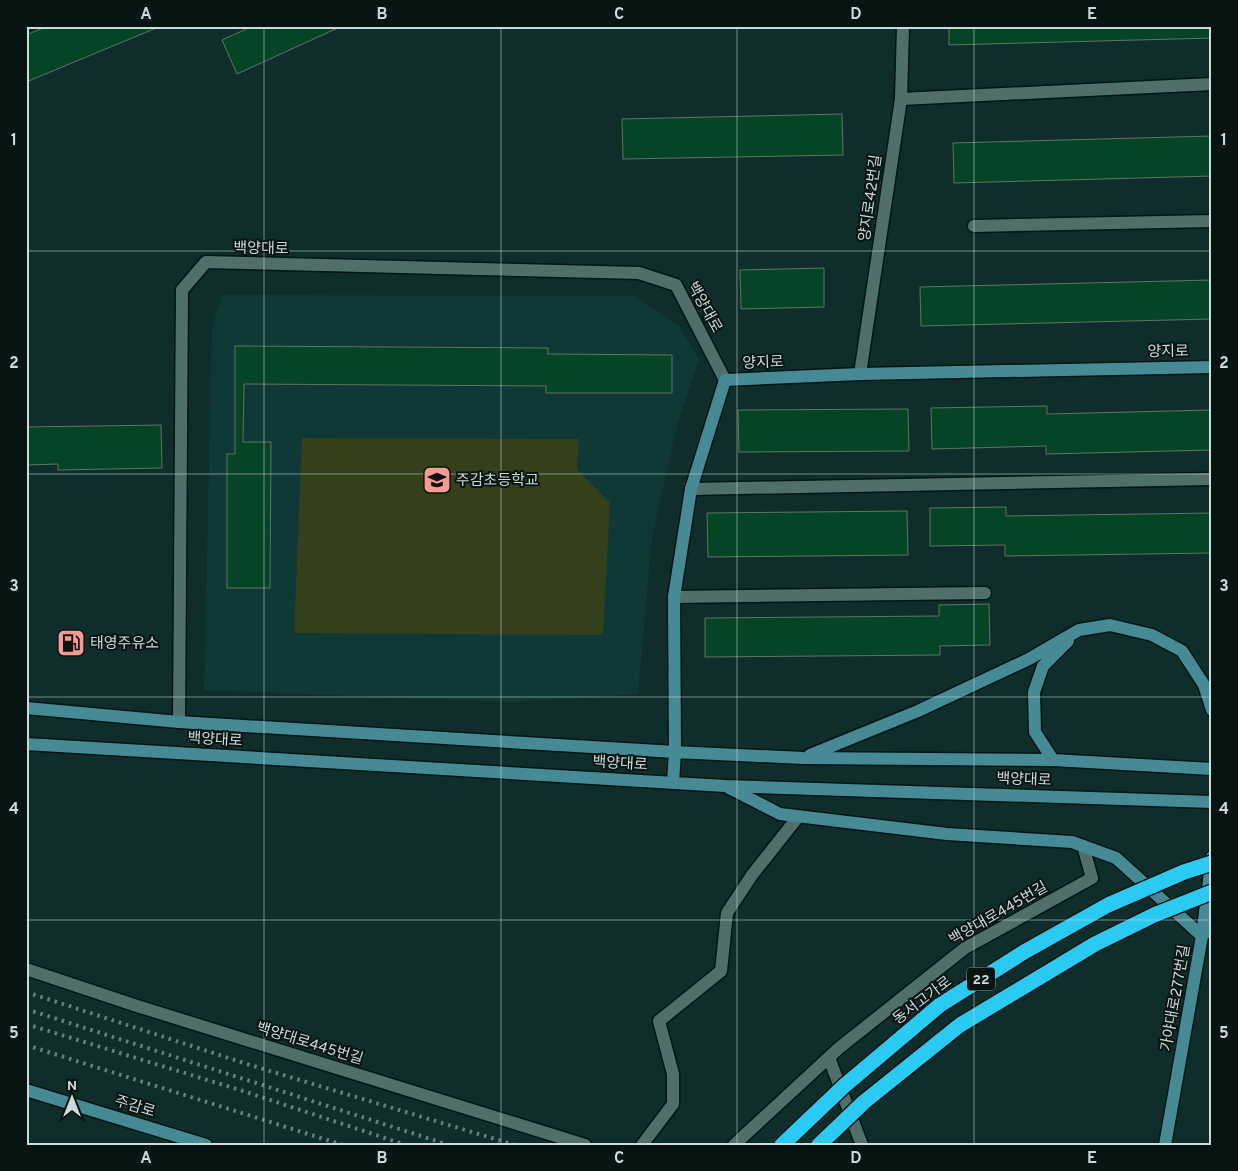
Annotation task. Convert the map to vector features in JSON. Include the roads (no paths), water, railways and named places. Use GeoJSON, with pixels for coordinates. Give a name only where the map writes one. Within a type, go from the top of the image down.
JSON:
{"type":"FeatureCollection","features":[{"type":"Feature","properties":{"kind":"highway","name":"동서고가로"},"geometry":{"type":"LineString","coordinates":[[782,1145],[844,1086],[940,1006],[1024,952],[1108,905],[1184,872],[1212,863]]}},
{"type":"Feature","properties":{"kind":"highway","name":"22"},"geometry":{"type":"LineString","coordinates":[[819,1145],[864,1102],[960,1025],[1095,944],[1154,916],[1212,892]]}},
{"type":"Feature","properties":{"kind":"street","name":"양지로42번길"},"geometry":{"type":"LineString","coordinates":[[860,374],[901,99],[903,26]]}},
{"type":"Feature","properties":{"kind":"street"},"geometry":{"type":"LineString","coordinates":[[901,99],[1212,84]]}},
{"type":"Feature","properties":{"kind":"street"},"geometry":{"type":"LineString","coordinates":[[974,226],[1212,221]]}},
{"type":"Feature","properties":{"kind":"street","name":"백양대로"},"geometry":{"type":"LineString","coordinates":[[179,722],[182,290],[206,262],[640,273],[676,285],[725,380]]}},
{"type":"Feature","properties":{"kind":"street","name":"양지로"},"geometry":{"type":"LineString","coordinates":[[674,783],[674,598],[691,489],[725,380],[860,374],[1212,367]]}},
{"type":"Feature","properties":{"kind":"street"},"geometry":{"type":"LineString","coordinates":[[691,489],[1212,479]]}},
{"type":"Feature","properties":{"kind":"street"},"geometry":{"type":"LineString","coordinates":[[674,598],[985,593]]}},
{"type":"Feature","properties":{"kind":"street"},"geometry":{"type":"LineString","coordinates":[[803,758],[941,701],[1029,659],[1079,630],[1110,625],[1152,634],[1182,651],[1204,685],[1212,710]]}},
{"type":"Feature","properties":{"kind":"street"},"geometry":{"type":"LineString","coordinates":[[1053,760],[1036,732],[1034,692],[1043,666],[1079,630]]}},
{"type":"Feature","properties":{"kind":"street","name":"백양대로"},"geometry":{"type":"LineString","coordinates":[[26,708],[179,722],[675,752],[803,758],[1053,760],[1212,769]]}},
{"type":"Feature","properties":{"kind":"street","name":"백양대로"},"geometry":{"type":"LineString","coordinates":[[26,744],[725,786],[1212,802]]}},
{"type":"Feature","properties":{"kind":"street"},"geometry":{"type":"LineString","coordinates":[[725,786],[780,814],[798,817],[947,834],[1072,842],[1116,858],[1202,936],[1212,926]]}},
{"type":"Feature","properties":{"kind":"street"},"geometry":{"type":"LineString","coordinates":[[642,1145],[674,1104],[674,1074],[659,1021],[721,971],[727,913],[752,875],[798,817]]}},
{"type":"Feature","properties":{"kind":"street","name":"백양대로445번길"},"geometry":{"type":"LineString","coordinates":[[734,1145],[829,1058],[966,948],[1092,878],[1083,846]]}},
{"type":"Feature","properties":{"kind":"street","name":"가야대로277번길"},"geometry":{"type":"LineString","coordinates":[[1165,1145],[1202,936],[1212,856]]}},
{"type":"Feature","properties":{"kind":"street","name":"백양대로445번길"},"geometry":{"type":"LineString","coordinates":[[26,970],[585,1145]]}},
{"type":"Feature","properties":{"kind":"street"},"geometry":{"type":"LineString","coordinates":[[829,1058],[862,1145]]}},
{"type":"Feature","properties":{"kind":"street","name":"주감로"},"geometry":{"type":"LineString","coordinates":[[26,1090],[206,1145]]}},
{"type":"Feature","properties":{"kind":"railway"},"geometry":{"type":"LineString","coordinates":[[26,992],[250,1065],[515,1145]]}},
{"type":"Feature","properties":{"kind":"railway"},"geometry":{"type":"LineString","coordinates":[[26,1009],[449,1145]]}},
{"type":"Feature","properties":{"kind":"railway"},"geometry":{"type":"LineString","coordinates":[[26,1024],[243,1091],[406,1145]]}},
{"type":"Feature","properties":{"kind":"railway"},"geometry":{"type":"LineString","coordinates":[[26,1045],[343,1145]]}},
{"type":"Feature","properties":{"kind":"place","name":"주감초등학교"},"geometry":{"type":"Point","coordinates":[437,480]}},
{"type":"Feature","properties":{"kind":"place","name":"태영주유소"},"geometry":{"type":"Point","coordinates":[71,643]}}]}
